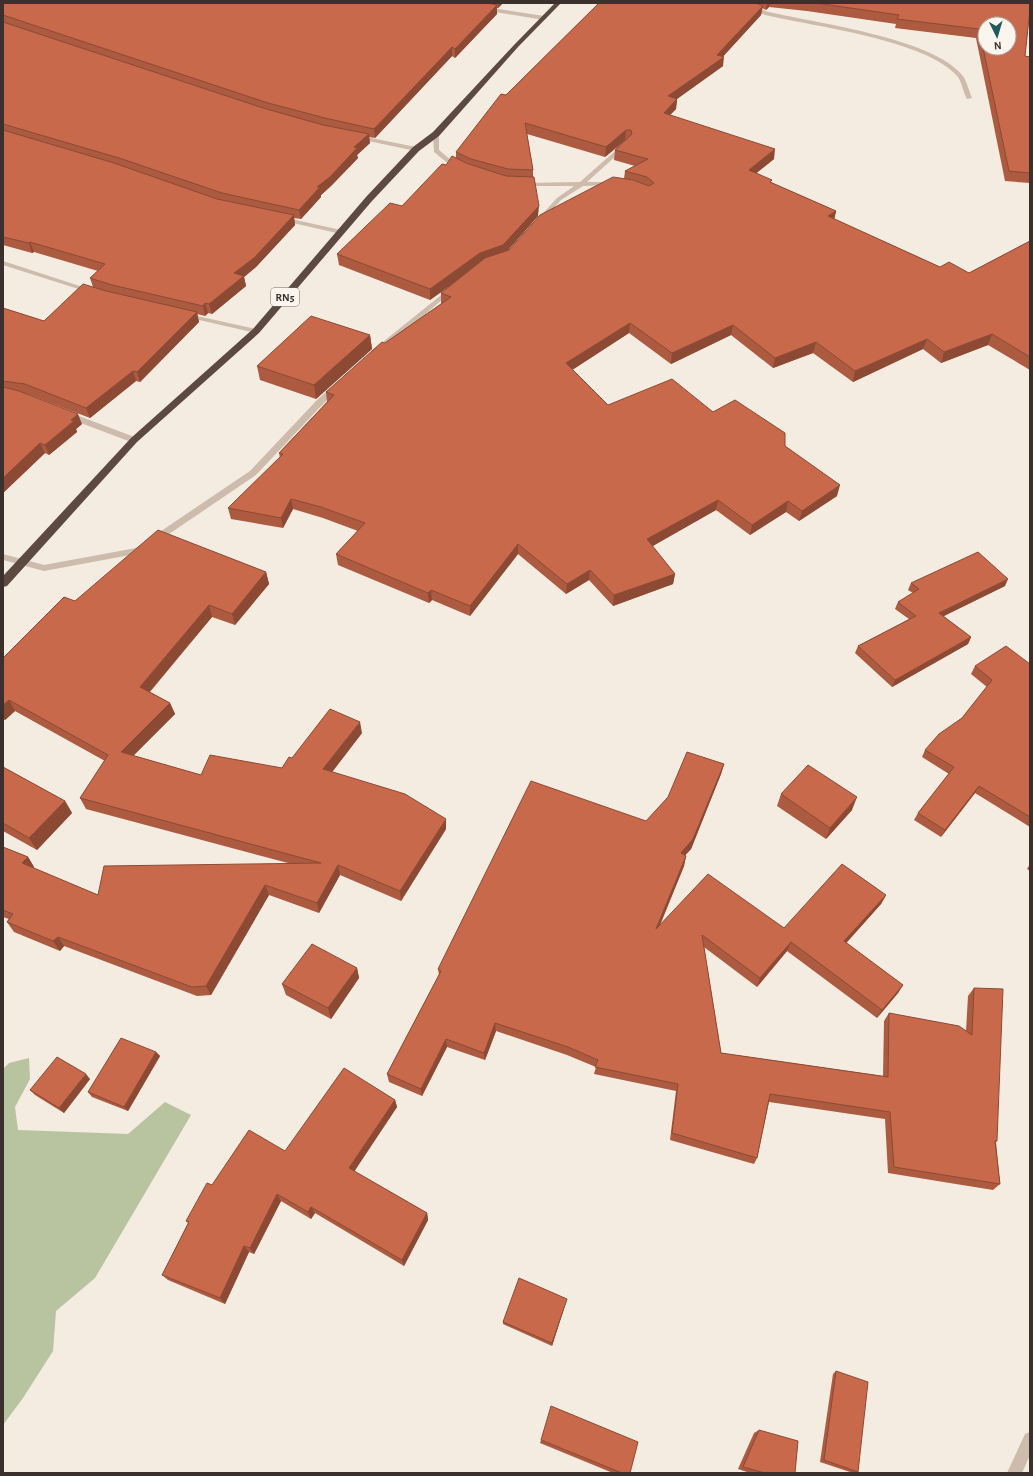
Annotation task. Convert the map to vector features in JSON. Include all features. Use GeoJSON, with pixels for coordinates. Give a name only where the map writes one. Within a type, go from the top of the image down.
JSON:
{"type":"FeatureCollection","features":[{"type":"Feature","properties":{"kind":"highway","name":"RN5"},"geometry":{"type":"LineString","coordinates":[[3,583],[134,440],[256,331],[369,199],[416,149],[436,134],[516,46],[558,3]]}},
{"type":"Feature","properties":{"kind":"street"},"geometry":{"type":"LineString","coordinates":[[749,3],[758,10],[849,30],[917,49],[943,61],[960,75],[969,98]]}},
{"type":"Feature","properties":{"kind":"street"},"geometry":{"type":"LineString","coordinates":[[476,7],[544,18]]}},
{"type":"Feature","properties":{"kind":"street"},"geometry":{"type":"LineString","coordinates":[[436,134],[436,151],[450,162],[469,171]]}},
{"type":"Feature","properties":{"kind":"street"},"geometry":{"type":"LineString","coordinates":[[348,136],[416,149]]}},
{"type":"Feature","properties":{"kind":"street"},"geometry":{"type":"LineString","coordinates":[[534,226],[558,199],[580,185],[628,142]]}},
{"type":"Feature","properties":{"kind":"street"},"geometry":{"type":"LineString","coordinates":[[515,183],[580,185],[606,183],[620,185]]}},
{"type":"Feature","properties":{"kind":"street"},"geometry":{"type":"LineString","coordinates":[[278,218],[341,232]]}},
{"type":"Feature","properties":{"kind":"street"},"geometry":{"type":"LineString","coordinates":[[3,263],[99,294]]}},
{"type":"Feature","properties":{"kind":"street"},"geometry":{"type":"LineString","coordinates":[[378,350],[458,285]]}},
{"type":"Feature","properties":{"kind":"street"},"geometry":{"type":"LineString","coordinates":[[179,313],[256,331]]}},
{"type":"Feature","properties":{"kind":"street"},"geometry":{"type":"LineString","coordinates":[[3,557],[44,568],[138,551],[254,473],[320,402],[343,381]]}},
{"type":"Feature","properties":{"kind":"street"},"geometry":{"type":"LineString","coordinates":[[62,412],[134,440]]}},
{"type":"Feature","properties":{"kind":"street"},"geometry":{"type":"LineString","coordinates":[[1014,1473],[1030,1439]]}},
{"type":"Feature","properties":{"kind":"green space"},"geometry":{"type":"Polygon","coordinates":[[[29,1058],[30,1079],[15,1107],[18,1130],[128,1134],[165,1102],[191,1115],[95,1278],[56,1311],[53,1351],[23,1398],[3,1425],[3,1069],[9,1063],[29,1058]]]}},
{"type":"Feature","properties":{"kind":"building"},"geometry":{"type":"Polygon","coordinates":[[[3,3],[486,3],[497,5],[455,49],[452,47],[374,129],[268,103],[3,15],[3,3]]]}},
{"type":"Feature","properties":{"kind":"building"},"geometry":{"type":"Polygon","coordinates":[[[599,3],[756,3],[763,6],[717,55],[724,57],[668,96],[677,99],[664,113],[775,149],[749,170],[772,180],[770,182],[836,211],[828,216],[940,267],[949,262],[969,273],[1030,241],[1030,357],[992,334],[944,352],[927,339],[855,371],[816,342],[775,358],[733,325],[672,353],[630,323],[566,363],[608,405],[672,379],[713,412],[735,400],[785,433],[785,446],[840,485],[802,511],[788,501],[752,525],[718,500],[647,539],[675,574],[614,595],[590,570],[567,584],[518,544],[470,606],[431,590],[428,593],[336,554],[365,523],[321,507],[291,499],[281,518],[228,508],[283,454],[279,453],[334,395],[326,392],[382,342],[385,343],[451,297],[441,293],[485,258],[509,250],[540,215],[613,177],[633,180],[649,186],[654,183],[647,177],[625,171],[648,159],[615,150],[632,134],[631,130],[626,130],[606,147],[525,123],[533,170],[508,169],[471,159],[456,152],[501,94],[506,95],[599,3]]]}},
{"type":"Feature","properties":{"kind":"building"},"geometry":{"type":"Polygon","coordinates":[[[816,3],[1030,3],[1025,56],[1030,57],[1030,173],[1009,171],[985,56],[1017,56],[1017,16],[977,16],[977,29],[897,19],[899,15],[816,3]]]}},
{"type":"Feature","properties":{"kind":"building"},"geometry":{"type":"Polygon","coordinates":[[[3,22],[263,108],[323,125],[369,134],[354,147],[357,148],[330,177],[317,187],[320,187],[299,210],[222,193],[119,158],[3,124],[3,22]]]}},
{"type":"Feature","properties":{"kind":"building"},"geometry":{"type":"Polygon","coordinates":[[[3,130],[114,163],[217,199],[294,215],[254,258],[234,273],[244,276],[209,304],[205,303],[203,306],[112,285],[90,278],[105,264],[30,242],[3,237],[3,130]]]}},
{"type":"Feature","properties":{"kind":"building"},"geometry":{"type":"Polygon","coordinates":[[[452,156],[466,163],[506,176],[534,177],[539,206],[503,245],[480,253],[430,289],[337,254],[390,203],[402,206],[442,164],[446,165],[452,156]]]}},
{"type":"Feature","properties":{"kind":"building"},"geometry":{"type":"Polygon","coordinates":[[[83,284],[106,291],[197,312],[137,372],[133,371],[86,408],[25,384],[3,381],[3,308],[44,321],[83,284]]]}},
{"type":"Feature","properties":{"kind":"building"},"geometry":{"type":"Polygon","coordinates":[[[311,316],[370,335],[314,385],[257,366],[311,316]]]}},
{"type":"Feature","properties":{"kind":"building"},"geometry":{"type":"Polygon","coordinates":[[[3,387],[19,391],[78,414],[71,420],[74,421],[45,445],[40,443],[3,478],[3,387]]]}},
{"type":"Feature","properties":{"kind":"building"},"geometry":{"type":"Polygon","coordinates":[[[158,530],[266,572],[232,614],[209,605],[140,687],[170,703],[121,752],[201,775],[210,755],[282,768],[289,757],[292,758],[330,709],[360,722],[323,769],[405,794],[446,819],[400,891],[338,865],[317,903],[265,885],[206,986],[192,987],[58,937],[53,941],[7,922],[13,914],[3,910],[3,847],[28,857],[22,863],[98,895],[104,866],[321,863],[80,798],[108,755],[9,700],[3,705],[3,658],[64,597],[75,601],[158,530]]]}},
{"type":"Feature","properties":{"kind":"building"},"geometry":{"type":"Polygon","coordinates":[[[978,552],[1008,579],[939,613],[971,637],[895,680],[858,646],[916,616],[898,602],[919,589],[911,583],[978,552]]]}},
{"type":"Feature","properties":{"kind":"building"},"geometry":{"type":"Polygon","coordinates":[[[1006,646],[1030,664],[1030,817],[979,786],[945,830],[918,813],[954,767],[925,750],[939,734],[962,718],[992,680],[975,666],[1006,646]]]}},
{"type":"Feature","properties":{"kind":"building"},"geometry":{"type":"Polygon","coordinates":[[[687,752],[724,764],[693,839],[681,853],[686,856],[656,929],[708,874],[784,928],[842,864],[886,895],[844,941],[903,985],[882,1010],[791,942],[760,978],[702,935],[721,1053],[888,1077],[889,1013],[959,1026],[972,1035],[974,988],[1003,989],[997,1141],[995,1141],[1000,1184],[894,1167],[890,1112],[770,1094],[757,1158],[672,1133],[678,1084],[595,1067],[598,1060],[568,1047],[495,1023],[484,1053],[446,1039],[421,1089],[387,1074],[441,971],[438,969],[531,781],[646,821],[668,797],[687,752]]]}},
{"type":"Feature","properties":{"kind":"building"},"geometry":{"type":"Polygon","coordinates":[[[808,765],[857,797],[830,828],[781,794],[808,765]]]}},
{"type":"Feature","properties":{"kind":"building"},"geometry":{"type":"Polygon","coordinates":[[[3,767],[65,801],[29,838],[3,823],[3,767]]]}},
{"type":"Feature","properties":{"kind":"building"},"geometry":{"type":"Polygon","coordinates":[[[312,944],[357,968],[328,1008],[282,984],[312,944]]]}},
{"type":"Feature","properties":{"kind":"building"},"geometry":{"type":"Polygon","coordinates":[[[121,1038],[156,1052],[124,1107],[88,1092],[121,1038]]]}},
{"type":"Feature","properties":{"kind":"building"},"geometry":{"type":"Polygon","coordinates":[[[57,1057],[86,1074],[59,1108],[30,1090],[57,1057]]]}},
{"type":"Feature","properties":{"kind":"building"},"geometry":{"type":"Polygon","coordinates":[[[344,1068],[395,1100],[349,1168],[427,1213],[402,1260],[311,1207],[308,1212],[277,1194],[250,1248],[244,1246],[220,1298],[162,1275],[189,1222],[186,1221],[207,1183],[212,1185],[249,1130],[285,1151],[344,1068]]]}},
{"type":"Feature","properties":{"kind":"building"},"geometry":{"type":"Polygon","coordinates":[[[519,1278],[567,1299],[552,1343],[503,1322],[519,1278]]]}},
{"type":"Feature","properties":{"kind":"building"},"geometry":{"type":"Polygon","coordinates":[[[836,1371],[868,1382],[858,1472],[824,1460],[836,1371]]]}},
{"type":"Feature","properties":{"kind":"building"},"geometry":{"type":"Polygon","coordinates":[[[551,1406],[638,1442],[630,1473],[622,1473],[541,1440],[551,1406]]]}},
{"type":"Feature","properties":{"kind":"building"},"geometry":{"type":"Polygon","coordinates":[[[759,1430],[798,1441],[795,1473],[765,1473],[743,1467],[759,1430]]]}}]}
